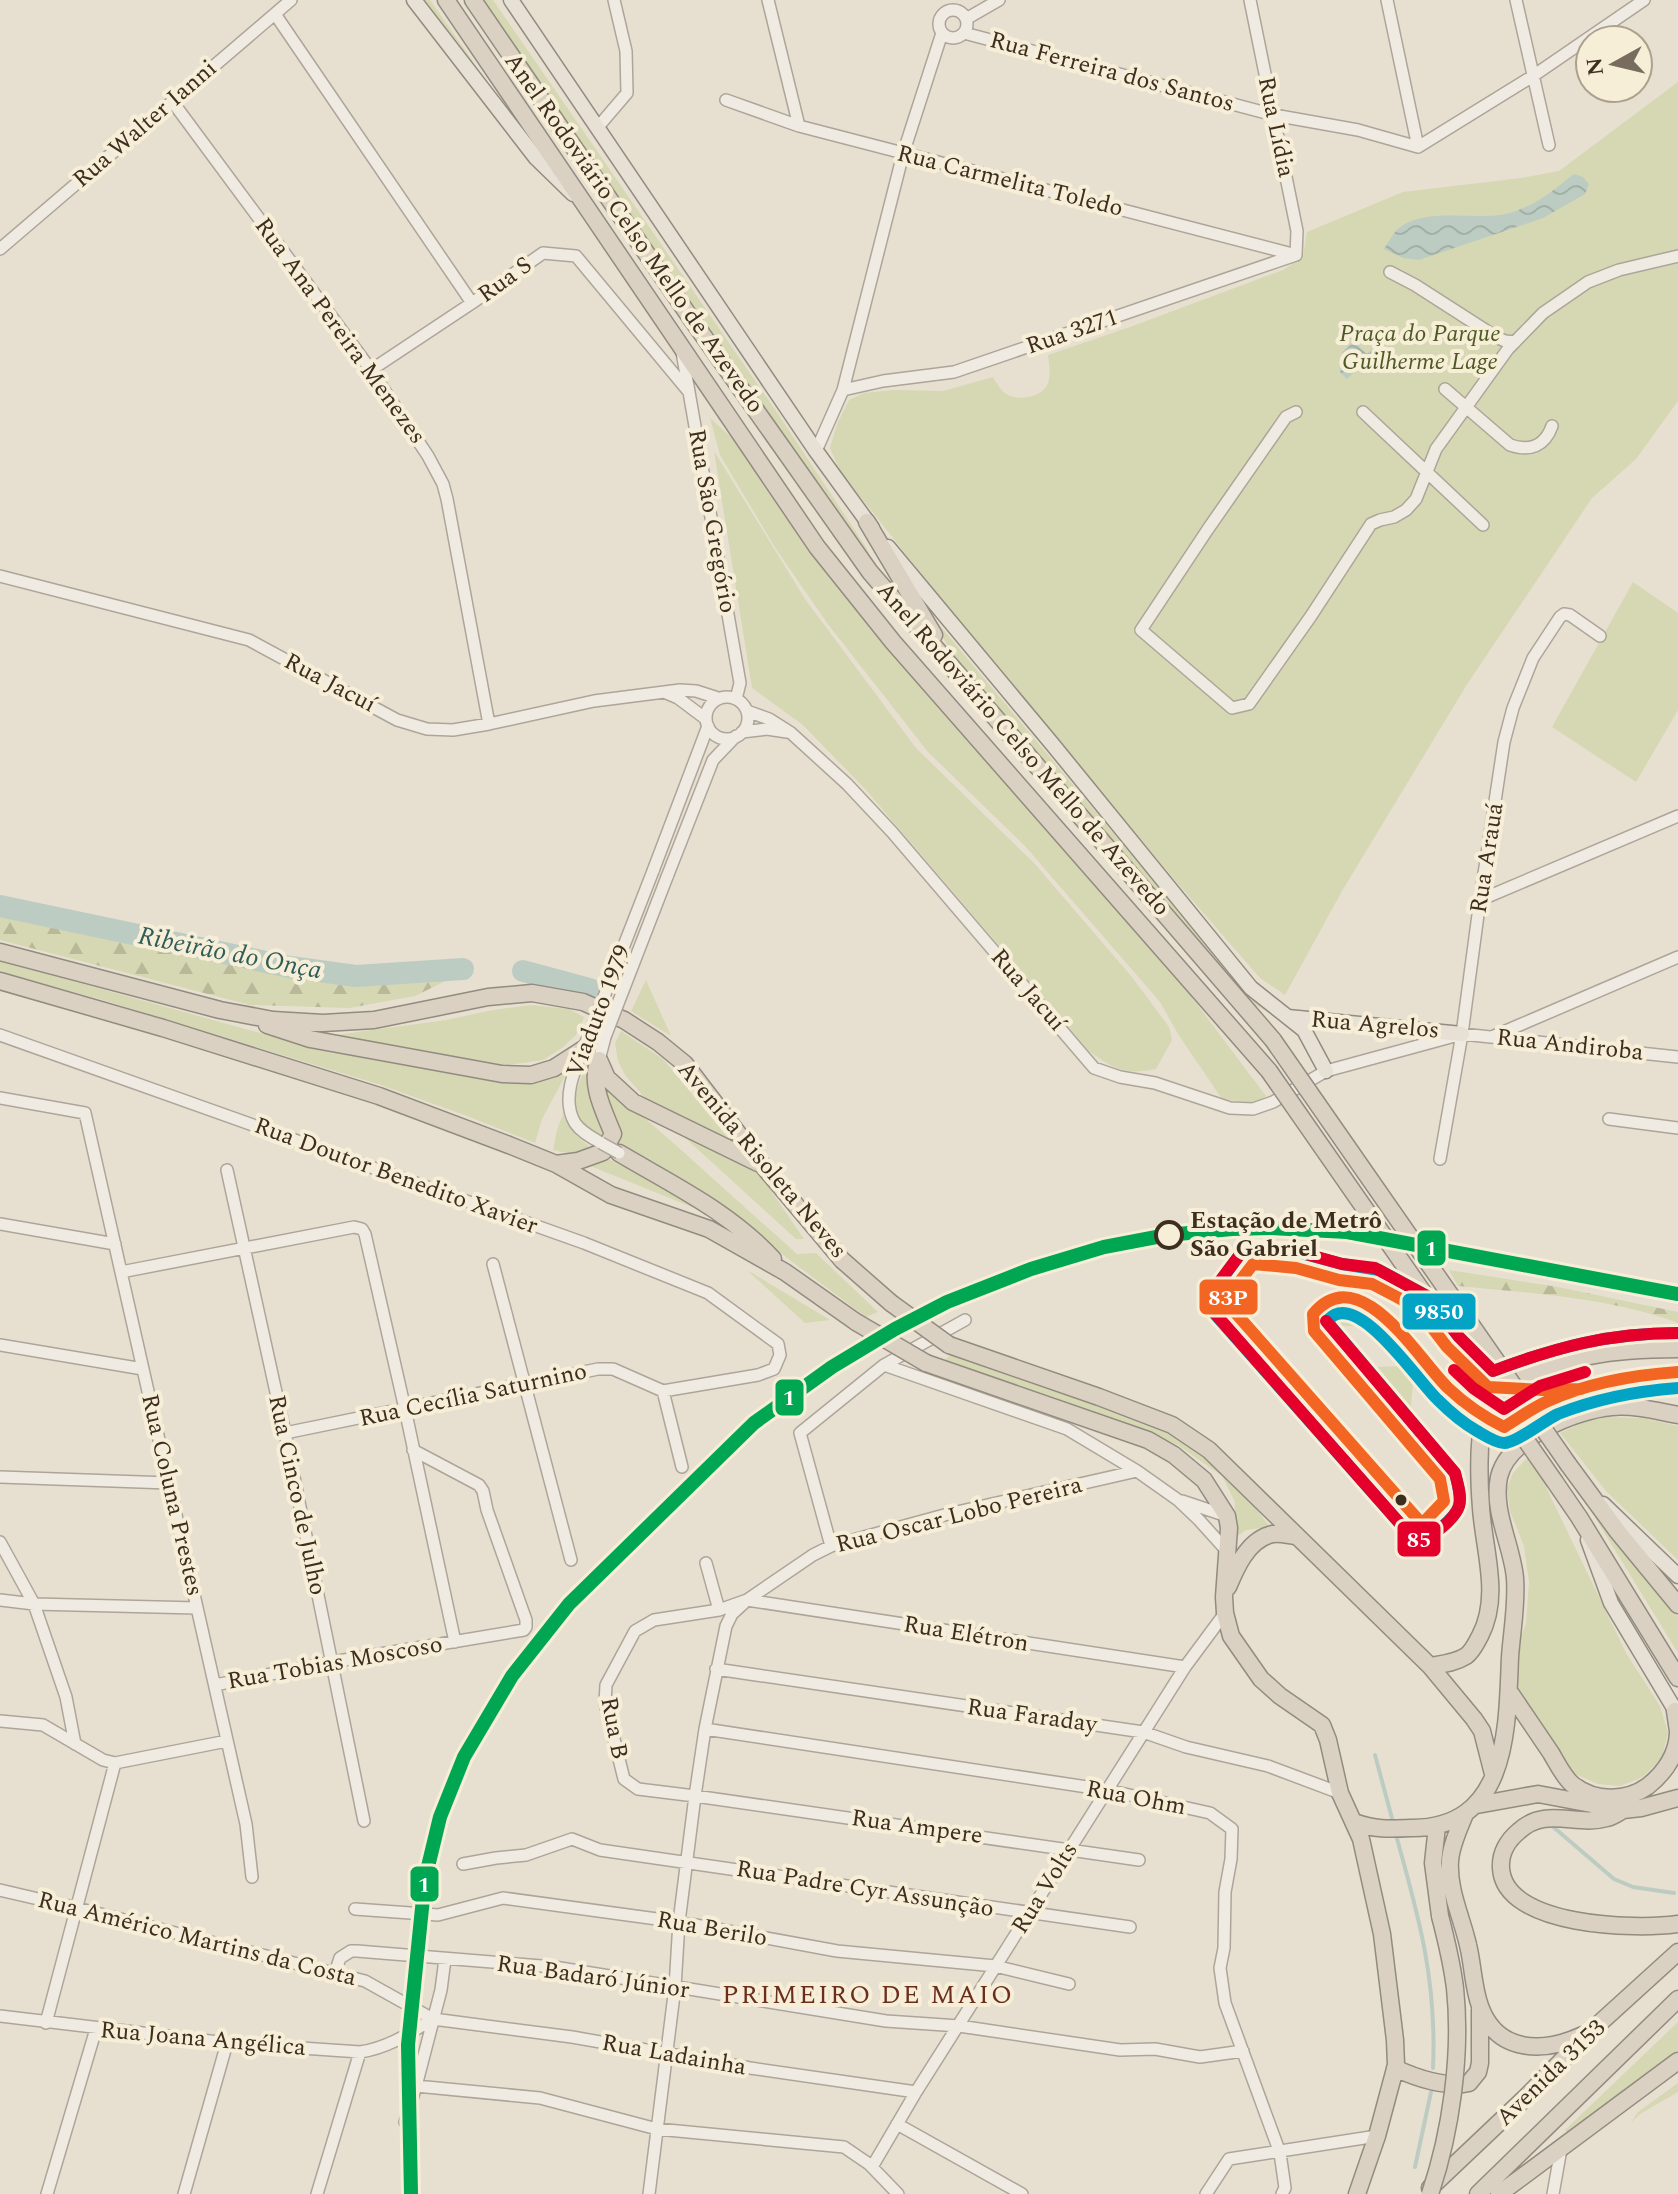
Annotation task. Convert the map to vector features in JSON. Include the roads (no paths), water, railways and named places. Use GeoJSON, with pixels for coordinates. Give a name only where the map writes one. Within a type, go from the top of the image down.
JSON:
{"type":"FeatureCollection","features":[{"type":"Feature","properties":{"kind":"highway","name":"Anel Rodoviário Celso Mello de Azevedo"},"geometry":{"type":"LineString","coordinates":[[446,0],[817,547],[893,642],[1269,1071],[1579,1517],[1678,1678]]}},
{"type":"Feature","properties":{"kind":"highway","name":"Anel Rodoviário Celso Mello de Azevedo"},"geometry":{"type":"LineString","coordinates":[[473,0],[690,317],[870,572],[1273,1040],[1546,1436],[1678,1605]]}},
{"type":"Feature","properties":{"kind":"highway"},"geometry":{"type":"LineString","coordinates":[[867,522],[958,674]]}},
{"type":"Feature","properties":{"kind":"highway","name":"Avenida Risoleta Neves"},"geometry":{"type":"LineString","coordinates":[[0,952],[220,1010],[273,1020],[323,1023],[374,1020],[488,997],[532,993],[583,1002],[624,1020],[685,1064],[763,1166],[842,1260],[891,1303],[949,1345],[1172,1425],[1209,1450],[1430,1666],[1482,1731],[1493,1776]]}},
{"type":"Feature","properties":{"kind":"highway","name":"Avenida Risoleta Neves"},"geometry":{"type":"LineString","coordinates":[[0,981],[379,1096],[556,1164],[611,1195],[709,1229],[785,1272],[922,1370],[1148,1440],[1174,1455],[1204,1480],[1227,1516]]}},
{"type":"Feature","properties":{"kind":"highway"},"geometry":{"type":"LineString","coordinates":[[220,1010],[310,1039],[502,1074],[531,1075],[543,1072],[585,1048]]}},
{"type":"Feature","properties":{"kind":"highway"},"geometry":{"type":"LineString","coordinates":[[556,1164],[578,1161],[603,1152],[613,1134],[595,1086],[594,1070],[599,1060]]}},
{"type":"Feature","properties":{"kind":"highway"},"geometry":{"type":"LineString","coordinates":[[599,1060],[607,1078],[633,1102],[763,1166]]}},
{"type":"Feature","properties":{"kind":"highway"},"geometry":{"type":"LineString","coordinates":[[619,1153],[712,1207],[761,1246],[785,1272]]}},
{"type":"Feature","properties":{"kind":"highway"},"geometry":{"type":"LineString","coordinates":[[1430,1666],[1465,1656],[1473,1649],[1483,1629],[1491,1593],[1480,1483],[1483,1416],[1495,1387],[1591,1356],[1647,1349],[1678,1349]]}},
{"type":"Feature","properties":{"kind":"highway"},"geometry":{"type":"LineString","coordinates":[[1395,2068],[1459,2086],[1469,2083],[1478,2072],[1480,2006],[1469,1948],[1452,1890],[1450,1860],[1471,1809],[1487,1790],[1502,1748],[1509,1691],[1515,1577],[1500,1512],[1499,1476],[1507,1460],[1533,1435],[1584,1412],[1615,1407],[1678,1415]]}},
{"type":"Feature","properties":{"kind":"highway"},"geometry":{"type":"LineString","coordinates":[[1227,1516],[1229,1528],[1224,1605],[1231,1636],[1261,1679],[1322,1725],[1340,1793],[1361,1839],[1382,1934],[1395,2040],[1395,2068],[1377,2136],[1357,2194]]}},
{"type":"Feature","properties":{"kind":"highway"},"geometry":{"type":"LineString","coordinates":[[1224,1605],[1234,1571],[1246,1552],[1271,1534],[1295,1536]]}},
{"type":"Feature","properties":{"kind":"highway"},"geometry":{"type":"LineString","coordinates":[[1509,1691],[1568,1779],[1582,1790],[1600,1797],[1634,1793],[1659,1776],[1676,1749],[1677,1713]]}},
{"type":"Feature","properties":{"kind":"highway"},"geometry":{"type":"LineString","coordinates":[[1354,1822],[1370,1828],[1437,1826],[1471,1809],[1538,1794],[1623,1810]]}},
{"type":"Feature","properties":{"kind":"highway"},"geometry":{"type":"LineString","coordinates":[[1678,1798],[1623,1810],[1600,1819],[1542,1817],[1520,1830],[1502,1853],[1501,1871],[1509,1892],[1527,1903],[1582,1923],[1656,1927],[1678,1924]]}},
{"type":"Feature","properties":{"kind":"highway"},"geometry":{"type":"LineString","coordinates":[[1430,2194],[1440,2163],[1457,2047],[1455,1989],[1433,1863],[1437,1826]]}},
{"type":"Feature","properties":{"kind":"highway","name":"Avenida 3153"},"geometry":{"type":"LineString","coordinates":[[1423,2194],[1591,2031],[1678,1952]]}},
{"type":"Feature","properties":{"kind":"highway","name":"Avenida 3153"},"geometry":{"type":"LineString","coordinates":[[1478,2194],[1678,1999]]}},
{"type":"Feature","properties":{"kind":"highway"},"geometry":{"type":"LineString","coordinates":[[1480,2006],[1491,2028],[1511,2043],[1531,2047],[1564,2044],[1591,2031]]}},
{"type":"Feature","properties":{"kind":"highway"},"geometry":{"type":"LineString","coordinates":[[1499,2194],[1678,2061]]}},
{"type":"Feature","properties":{"kind":"main road","name":"Anel Rodoviário Celso Mello de Azevedo"},"geometry":{"type":"LineString","coordinates":[[414,0],[536,158],[590,211]]}},
{"type":"Feature","properties":{"kind":"main road","name":"Anel Rodoviário Celso Mello de Azevedo"},"geometry":{"type":"LineString","coordinates":[[511,0],[867,522],[1251,988],[1304,1030],[1326,1071]]}},
{"type":"Feature","properties":{"kind":"main road","name":"Rua Agrelos"},"geometry":{"type":"LineString","coordinates":[[1287,1017],[1462,1034]]}},
{"type":"Feature","properties":{"kind":"main road","name":"Anel Rodoviário Celso Mello de Azevedo"},"geometry":{"type":"LineString","coordinates":[[1586,1488],[1678,1576]]}},
{"type":"Feature","properties":{"kind":"main road","name":"Anel Rodoviário Celso Mello de Azevedo"},"geometry":{"type":"LineString","coordinates":[[1579,1517],[1611,1603],[1677,1713]]}},
{"type":"Feature","properties":{"kind":"street","name":"Rua Walter Ianni"},"geometry":{"type":"LineString","coordinates":[[0,249],[291,0]]}},
{"type":"Feature","properties":{"kind":"street"},"geometry":{"type":"LineString","coordinates":[[598,127],[627,93],[626,51],[614,0]]}},
{"type":"Feature","properties":{"kind":"street"},"geometry":{"type":"LineString","coordinates":[[768,0],[799,126]]}},
{"type":"Feature","properties":{"kind":"street"},"geometry":{"type":"LineString","coordinates":[[936,0],[960,12],[967,23],[964,33],[956,38],[942,33]]}},
{"type":"Feature","properties":{"kind":"street"},"geometry":{"type":"LineString","coordinates":[[966,19],[999,0]]}},
{"type":"Feature","properties":{"kind":"street","name":"Rua Lídia"},"geometry":{"type":"LineString","coordinates":[[1250,0],[1297,231],[1296,255]]}},
{"type":"Feature","properties":{"kind":"street"},"geometry":{"type":"LineString","coordinates":[[1387,0],[1418,147],[1533,76],[1644,0]]}},
{"type":"Feature","properties":{"kind":"street"},"geometry":{"type":"LineString","coordinates":[[1516,0],[1549,145]]}},
{"type":"Feature","properties":{"kind":"street"},"geometry":{"type":"LineString","coordinates":[[816,451],[843,390],[903,154],[942,33],[939,24],[952,8]]}},
{"type":"Feature","properties":{"kind":"street"},"geometry":{"type":"LineString","coordinates":[[275,14],[472,303]]}},
{"type":"Feature","properties":{"kind":"street","name":"Rua Ferreira dos Santos"},"geometry":{"type":"LineString","coordinates":[[964,33],[1274,115],[1358,130],[1418,147]]}},
{"type":"Feature","properties":{"kind":"street","name":"Rua Carmelita Toledo"},"geometry":{"type":"LineString","coordinates":[[726,100],[799,126],[1296,255]]}},
{"type":"Feature","properties":{"kind":"street","name":"Rua Ana Pereira Menezes"},"geometry":{"type":"LineString","coordinates":[[172,101],[371,370],[443,484],[489,724]]}},
{"type":"Feature","properties":{"kind":"street","name":"Rua S"},"geometry":{"type":"LineString","coordinates":[[371,370],[543,253],[576,256],[689,392]]}},
{"type":"Feature","properties":{"kind":"street","name":"Rua 3271"},"geometry":{"type":"LineString","coordinates":[[843,390],[883,381],[954,372],[1296,255]]}},
{"type":"Feature","properties":{"kind":"street"},"geometry":{"type":"LineString","coordinates":[[1296,412],[1286,417],[1141,630],[1232,708],[1249,704],[1371,524],[1394,517],[1416,499],[1436,449],[1480,386],[1543,313],[1588,282],[1619,270],[1678,256]]}},
{"type":"Feature","properties":{"kind":"street"},"geometry":{"type":"LineString","coordinates":[[1390,272],[1496,337],[1515,342]]}},
{"type":"Feature","properties":{"kind":"street","name":"Rua São Gregório"},"geometry":{"type":"LineString","coordinates":[[681,344],[740,683],[736,699]]}},
{"type":"Feature","properties":{"kind":"street"},"geometry":{"type":"LineString","coordinates":[[1445,389],[1510,445],[1519,448],[1535,446],[1548,439],[1552,426]]}},
{"type":"Feature","properties":{"kind":"street"},"geometry":{"type":"LineString","coordinates":[[1363,412],[1483,525]]}},
{"type":"Feature","properties":{"kind":"street","name":"Rua Jacuí"},"geometry":{"type":"LineString","coordinates":[[0,576],[249,640],[397,720],[427,729],[453,730],[594,701],[680,690],[718,698]]}},
{"type":"Feature","properties":{"kind":"street","name":"Rua Arauá"},"geometry":{"type":"LineString","coordinates":[[1440,1159],[1462,1034],[1504,742],[1513,708],[1533,658],[1560,617],[1570,615],[1600,636]]}},
{"type":"Feature","properties":{"kind":"street"},"geometry":{"type":"LineString","coordinates":[[664,692],[678,698],[707,722],[717,736],[723,738],[767,729],[791,733]]}},
{"type":"Feature","properties":{"kind":"street"},"geometry":{"type":"LineString","coordinates":[[707,722],[709,706],[718,698],[727,696],[736,699],[747,711],[746,725],[739,734]]}},
{"type":"Feature","properties":{"kind":"street","name":"Rua Jacuí"},"geometry":{"type":"LineString","coordinates":[[747,711],[769,719],[791,733],[847,784],[892,832],[1094,1068],[1120,1077],[1155,1083],[1230,1108],[1253,1109],[1273,1102],[1326,1071],[1462,1034]]}},
{"type":"Feature","properties":{"kind":"street","name":"Viaduto 1979"},"geometry":{"type":"LineString","coordinates":[[619,1153],[584,1133],[574,1122],[570,1105],[571,1085],[707,722]]}},
{"type":"Feature","properties":{"kind":"street","name":"Viaduto 1979"},"geometry":{"type":"LineString","coordinates":[[599,1060],[605,1037],[713,760],[739,734]]}},
{"type":"Feature","properties":{"kind":"street"},"geometry":{"type":"LineString","coordinates":[[1480,900],[1678,816]]}},
{"type":"Feature","properties":{"kind":"street"},"geometry":{"type":"LineString","coordinates":[[1493,1036],[1678,957]]}},
{"type":"Feature","properties":{"kind":"street","name":"Rua Andiroba"},"geometry":{"type":"LineString","coordinates":[[1462,1034],[1678,1057]]}},
{"type":"Feature","properties":{"kind":"street","name":"Rua Doutor Benedito Xavier"},"geometry":{"type":"LineString","coordinates":[[0,1035],[584,1243],[708,1293],[778,1344],[780,1355],[774,1369],[758,1375],[663,1391]]}},
{"type":"Feature","properties":{"kind":"street","name":"Rua Coluna Prestes"},"geometry":{"type":"LineString","coordinates":[[0,1098],[85,1113],[246,1824],[252,1877]]}},
{"type":"Feature","properties":{"kind":"street"},"geometry":{"type":"LineString","coordinates":[[1609,1119],[1678,1128]]}},
{"type":"Feature","properties":{"kind":"street","name":"Rua Cinco de Julho"},"geometry":{"type":"LineString","coordinates":[[227,1170],[285,1433],[364,1821]]}},
{"type":"Feature","properties":{"kind":"street"},"geometry":{"type":"LineString","coordinates":[[0,1224],[115,1244]]}},
{"type":"Feature","properties":{"kind":"street"},"geometry":{"type":"LineString","coordinates":[[121,1272],[354,1227],[362,1229],[405,1409],[413,1450],[455,1642],[524,1630],[526,1620],[501,1553],[483,1491],[479,1485],[413,1450]]}},
{"type":"Feature","properties":{"kind":"street"},"geometry":{"type":"LineString","coordinates":[[493,1264],[571,1560]]}},
{"type":"Feature","properties":{"kind":"street"},"geometry":{"type":"LineString","coordinates":[[831,1546],[800,1433],[884,1365],[965,1320]]}},
{"type":"Feature","properties":{"kind":"street"},"geometry":{"type":"LineString","coordinates":[[0,1345],[143,1369]]}},
{"type":"Feature","properties":{"kind":"street"},"geometry":{"type":"LineString","coordinates":[[884,1365],[922,1370],[1067,1429],[1178,1500],[1199,1520],[1226,1557]]}},
{"type":"Feature","properties":{"kind":"street","name":"Rua Cecília Saturnino"},"geometry":{"type":"LineString","coordinates":[[285,1433],[598,1369],[613,1369],[663,1391]]}},
{"type":"Feature","properties":{"kind":"street"},"geometry":{"type":"LineString","coordinates":[[663,1391],[682,1467]]}},
{"type":"Feature","properties":{"kind":"street","name":"Rua Oscar Lobo Pereira"},"geometry":{"type":"LineString","coordinates":[[654,1620],[719,1610],[747,1600],[831,1546],[948,1514],[1137,1471]]}},
{"type":"Feature","properties":{"kind":"street"},"geometry":{"type":"LineString","coordinates":[[0,1477],[169,1483]]}},
{"type":"Feature","properties":{"kind":"street"},"geometry":{"type":"LineString","coordinates":[[1178,1500],[1227,1516]]}},
{"type":"Feature","properties":{"kind":"street"},"geometry":{"type":"LineString","coordinates":[[0,1542],[34,1604],[66,1697],[75,1744]]}},
{"type":"Feature","properties":{"kind":"street"},"geometry":{"type":"LineString","coordinates":[[706,1563],[719,1610]]}},
{"type":"Feature","properties":{"kind":"street"},"geometry":{"type":"LineString","coordinates":[[0,1600],[34,1604],[197,1608]]}},
{"type":"Feature","properties":{"kind":"street"},"geometry":{"type":"LineString","coordinates":[[649,2194],[675,1987],[679,1922],[705,1729],[726,1626],[732,1614],[747,1600]]}},
{"type":"Feature","properties":{"kind":"street","name":"Rua Elétron"},"geometry":{"type":"LineString","coordinates":[[747,1600],[1185,1667]]}},
{"type":"Feature","properties":{"kind":"street","name":"Rua Volts"},"geometry":{"type":"LineString","coordinates":[[872,2167],[916,2092],[1224,1605]]}},
{"type":"Feature","properties":{"kind":"street","name":"Rua B"},"geometry":{"type":"LineString","coordinates":[[654,1620],[635,1631],[606,1685],[605,1703],[624,1779],[638,1789],[695,1796]]}},
{"type":"Feature","properties":{"kind":"street","name":"Rua Tobias Moscoso"},"geometry":{"type":"LineString","coordinates":[[215,1685],[455,1642]]}},
{"type":"Feature","properties":{"kind":"street","name":"Rua Faraday"},"geometry":{"type":"LineString","coordinates":[[716,1669],[1143,1732],[1186,1747],[1268,1766],[1340,1793]]}},
{"type":"Feature","properties":{"kind":"street"},"geometry":{"type":"LineString","coordinates":[[0,1721],[43,1725],[103,1760],[115,1763],[227,1741]]}},
{"type":"Feature","properties":{"kind":"street","name":"Rua Ohm"},"geometry":{"type":"LineString","coordinates":[[705,1729],[1107,1790],[1210,1813],[1232,1829],[1220,1968],[1225,2003],[1280,2153],[1285,2188],[1282,2194]]}},
{"type":"Feature","properties":{"kind":"street"},"geometry":{"type":"LineString","coordinates":[[46,2023],[115,1763]]}},
{"type":"Feature","properties":{"kind":"street","name":"Rua Ampere"},"geometry":{"type":"LineString","coordinates":[[695,1796],[1139,1860]]}},
{"type":"Feature","properties":{"kind":"street","name":"Rua Padre Cyr Assunção"},"geometry":{"type":"LineString","coordinates":[[463,1864],[526,1855],[572,1839],[600,1850],[1130,1927]]}},
{"type":"Feature","properties":{"kind":"street","name":"Rua Américo Martins da Costa"},"geometry":{"type":"LineString","coordinates":[[0,1890],[365,1981],[433,2019]]}},
{"type":"Feature","properties":{"kind":"street","name":"Rua Berilo"},"geometry":{"type":"LineString","coordinates":[[355,1909],[438,1915],[503,1898],[679,1922],[837,1951],[995,1966],[1069,1984]]}},
{"type":"Feature","properties":{"kind":"street","name":"Rua Badaró Júnior"},"geometry":{"type":"LineString","coordinates":[[335,1973],[340,1958],[351,1951],[392,1953],[554,1967],[886,2021],[959,2026],[1120,2050],[1155,2049],[1200,2057],[1243,2051]]}},
{"type":"Feature","properties":{"kind":"street"},"geometry":{"type":"LineString","coordinates":[[405,2122],[441,1990],[445,1959]]}},
{"type":"Feature","properties":{"kind":"street"},"geometry":{"type":"LineString","coordinates":[[404,2036],[408,2026],[407,2004]]}},
{"type":"Feature","properties":{"kind":"street","name":"Rua Joana Angélica"},"geometry":{"type":"LineString","coordinates":[[0,2016],[227,2043],[360,2052],[376,2050],[433,2019]]}},
{"type":"Feature","properties":{"kind":"street","name":"Rua Ladainha"},"geometry":{"type":"LineString","coordinates":[[433,2019],[572,2037],[916,2092]]}},
{"type":"Feature","properties":{"kind":"street"},"geometry":{"type":"LineString","coordinates":[[47,2194],[96,2029]]}},
{"type":"Feature","properties":{"kind":"street"},"geometry":{"type":"LineString","coordinates":[[184,2194],[227,2043]]}},
{"type":"Feature","properties":{"kind":"street"},"geometry":{"type":"LineString","coordinates":[[317,2194],[360,2052]]}},
{"type":"Feature","properties":{"kind":"street"},"geometry":{"type":"LineString","coordinates":[[416,2086],[540,2098],[657,2129],[844,2147],[872,2167],[898,2194]]}},
{"type":"Feature","properties":{"kind":"street"},"geometry":{"type":"LineString","coordinates":[[897,2124],[1022,2194]]}},
{"type":"Feature","properties":{"kind":"street"},"geometry":{"type":"LineString","coordinates":[[1206,2194],[1229,2159],[1377,2136]]}},
{"type":"Feature","properties":{"kind":"street"},"geometry":{"type":"LineString","coordinates":[[1553,2194],[1561,2149]]}},
{"type":"Feature","properties":{"kind":"water"},"geometry":{"type":"Polygon","coordinates":[[[1574,174],[1583,177],[1589,184],[1585,194],[1543,218],[1419,260],[1403,258],[1384,249],[1397,230],[1411,221],[1438,216],[1510,213],[1551,192],[1574,174]]]}},
{"type":"Feature","properties":{"kind":"water"},"geometry":{"type":"Polygon","coordinates":[[[1357,338],[1362,341],[1358,345],[1367,354],[1372,349],[1378,354],[1366,368],[1361,365],[1347,379],[1340,372],[1341,360],[1345,356],[1342,353],[1357,338]]]}},
{"type":"Feature","properties":{"kind":"waterway","name":"Ribeirão do Onça"},"geometry":{"type":"LineString","coordinates":[[0,906],[290,967],[356,976],[463,969]]}},
{"type":"Feature","properties":{"kind":"waterway","name":"Ribeirão do Onça"},"geometry":{"type":"LineString","coordinates":[[523,971],[590,989]]}},
{"type":"Feature","properties":{"kind":"waterway"},"geometry":{"type":"LineString","coordinates":[[1375,1755],[1393,1822]]}},
{"type":"Feature","properties":{"kind":"waterway"},"geometry":{"type":"LineString","coordinates":[[1551,1825],[1614,1879],[1633,1887],[1674,1893]]}},
{"type":"Feature","properties":{"kind":"waterway"},"geometry":{"type":"LineString","coordinates":[[1396,1835],[1425,1950],[1432,2006],[1433,2068]]}},
{"type":"Feature","properties":{"kind":"waterway"},"geometry":{"type":"LineString","coordinates":[[1415,2167],[1431,2092]]}},
{"type":"Feature","properties":{"kind":"place","name":"Estação de Metrô São Gabriel"},"geometry":{"type":"Point","coordinates":[1169,1235]}},
{"type":"Feature","properties":{"kind":"district","name":"PRIMEIRO DE MAIO"},"geometry":{"type":"Point","coordinates":[868,1995]}},
{"type":"Feature","properties":{"kind":"park label","name":"Praça do Parque Guilherme Lage"},"geometry":{"type":"Point","coordinates":[1420,348]}}]}
